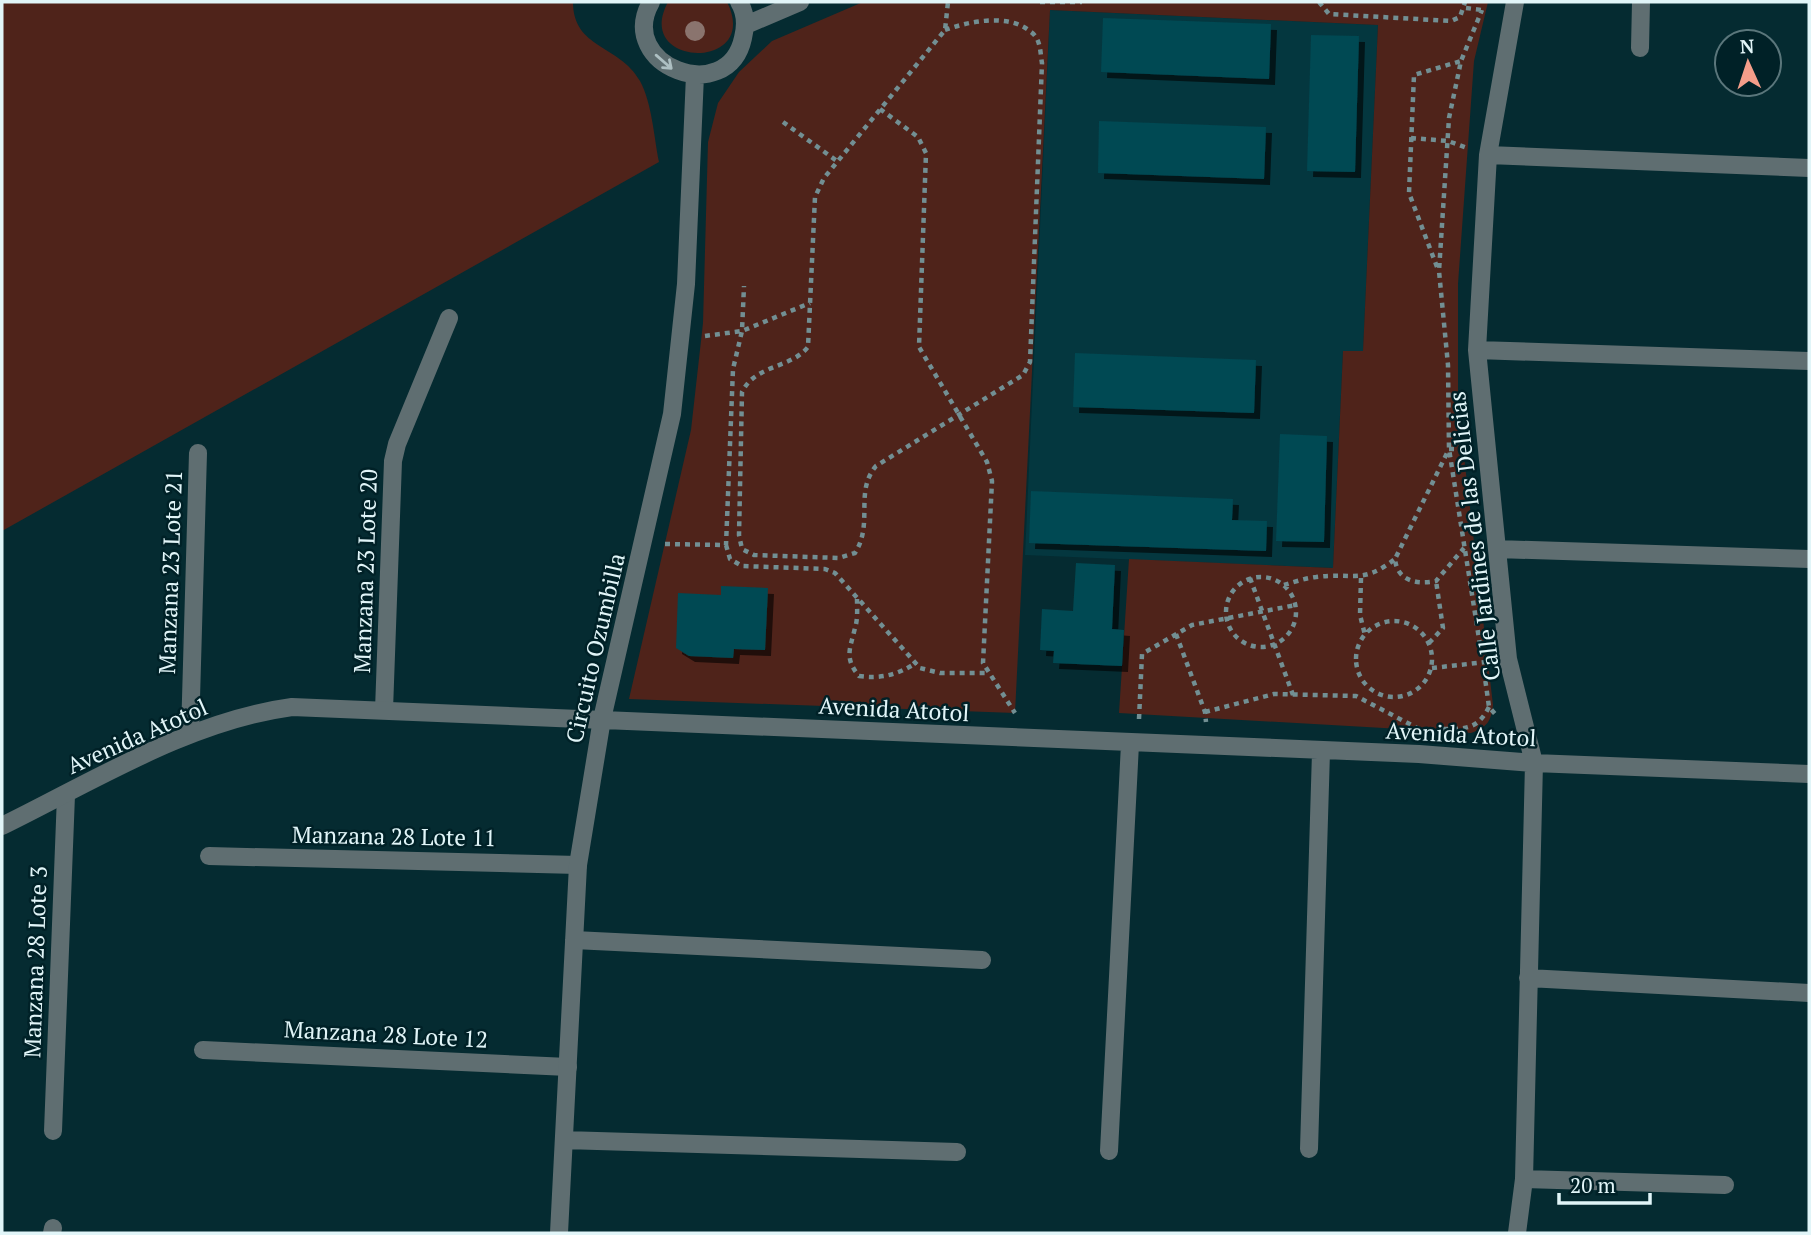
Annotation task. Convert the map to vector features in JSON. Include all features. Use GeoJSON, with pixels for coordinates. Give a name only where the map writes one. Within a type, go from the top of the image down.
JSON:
{"type":"FeatureCollection","features":[{"type":"Feature","properties":{"kind":"street"},"geometry":{"type":"LineString","coordinates":[[651,2],[645,24],[649,44],[659,60],[676,71],[695,75],[715,72],[731,61],[742,45],[746,26],[739,2]]}},
{"type":"Feature","properties":{"kind":"street"},"geometry":{"type":"LineString","coordinates":[[746,26],[800,2]]}},
{"type":"Feature","properties":{"kind":"street","name":"Calle Jardines de las Delicias"},"geometry":{"type":"LineString","coordinates":[[1515,2],[1488,155],[1477,350],[1508,659],[1534,763],[1524,1179],[1517,1233]]}},
{"type":"Feature","properties":{"kind":"street"},"geometry":{"type":"LineString","coordinates":[[1640,2],[1640,48]]}},
{"type":"Feature","properties":{"kind":"street","name":"Circuito Ozumbilla"},"geometry":{"type":"LineString","coordinates":[[559,1233],[578,865],[602,719],[672,414],[680,339],[695,75]]}},
{"type":"Feature","properties":{"kind":"street"},"geometry":{"type":"LineString","coordinates":[[1488,155],[1809,168]]}},
{"type":"Feature","properties":{"kind":"street","name":"Manzana 23 Lote 20"},"geometry":{"type":"LineString","coordinates":[[384,710],[393,461],[397,444],[449,318]]}},
{"type":"Feature","properties":{"kind":"street"},"geometry":{"type":"LineString","coordinates":[[1477,350],[1809,361]]}},
{"type":"Feature","properties":{"kind":"street","name":"Manzana 23 Lote 21"},"geometry":{"type":"LineString","coordinates":[[190,734],[198,453]]}},
{"type":"Feature","properties":{"kind":"street"},"geometry":{"type":"LineString","coordinates":[[1497,549],[1809,559]]}},
{"type":"Feature","properties":{"kind":"street","name":"Avenida Atotol"},"geometry":{"type":"LineString","coordinates":[[2,826],[190,734],[262,711],[292,707],[1133,745],[1419,754],[1534,763],[1809,774]]}},
{"type":"Feature","properties":{"kind":"street"},"geometry":{"type":"LineString","coordinates":[[1109,1151],[1133,745]]}},
{"type":"Feature","properties":{"kind":"street"},"geometry":{"type":"LineString","coordinates":[[1309,1149],[1321,752]]}},
{"type":"Feature","properties":{"kind":"street","name":"Manzana 28 Lote 3"},"geometry":{"type":"LineString","coordinates":[[53,1131],[66,795]]}},
{"type":"Feature","properties":{"kind":"street","name":"Manzana 28 Lote 11"},"geometry":{"type":"LineString","coordinates":[[209,856],[578,865]]}},
{"type":"Feature","properties":{"kind":"street"},"geometry":{"type":"LineString","coordinates":[[574,940],[982,960]]}},
{"type":"Feature","properties":{"kind":"street"},"geometry":{"type":"LineString","coordinates":[[1528,978],[1809,993]]}},
{"type":"Feature","properties":{"kind":"street","name":"Manzana 28 Lote 12"},"geometry":{"type":"LineString","coordinates":[[203,1051],[568,1067]]}},
{"type":"Feature","properties":{"kind":"street"},"geometry":{"type":"LineString","coordinates":[[564,1140],[957,1152]]}},
{"type":"Feature","properties":{"kind":"street"},"geometry":{"type":"LineString","coordinates":[[1524,1179],[1725,1185]]}},
{"type":"Feature","properties":{"kind":"path"},"geometry":{"type":"LineString","coordinates":[[945,30],[982,20],[1007,23],[1031,31],[1040,44],[1030,362],[1023,375],[876,466],[869,474],[865,486],[864,539],[855,553],[838,558],[754,555],[742,549],[739,534],[742,392],[747,381],[760,372],[800,357],[808,347],[815,197],[837,161],[945,30],[948,2]]}},
{"type":"Feature","properties":{"kind":"path"},"geometry":{"type":"LineString","coordinates":[[1040,2],[1082,2]]}},
{"type":"Feature","properties":{"kind":"path"},"geometry":{"type":"LineString","coordinates":[[1319,2],[1329,14],[1451,21],[1460,18],[1465,2]]}},
{"type":"Feature","properties":{"kind":"path"},"geometry":{"type":"LineString","coordinates":[[1439,271],[1409,193],[1414,75],[1461,61]]}},
{"type":"Feature","properties":{"kind":"path"},"geometry":{"type":"LineString","coordinates":[[880,109],[918,137],[926,153],[919,347],[987,462],[992,481],[983,663],[1033,740]]}},
{"type":"Feature","properties":{"kind":"path"},"geometry":{"type":"LineString","coordinates":[[783,122],[837,161]]}},
{"type":"Feature","properties":{"kind":"path"},"geometry":{"type":"LineString","coordinates":[[1411,138],[1448,141],[1488,155]]}},
{"type":"Feature","properties":{"kind":"path"},"geometry":{"type":"LineString","coordinates":[[744,286],[742,331],[733,369],[726,545],[730,559],[742,566],[825,569],[835,573],[920,668],[940,673],[989,673]]}},
{"type":"Feature","properties":{"kind":"path"},"geometry":{"type":"LineString","coordinates":[[680,339],[742,331],[810,303]]}},
{"type":"Feature","properties":{"kind":"path"},"geometry":{"type":"LineString","coordinates":[[1284,585],[1316,577],[1361,578],[1379,572],[1395,559],[1449,449],[1486,450]]}},
{"type":"Feature","properties":{"kind":"path"},"geometry":{"type":"LineString","coordinates":[[644,544],[726,545]]}},
{"type":"Feature","properties":{"kind":"path"},"geometry":{"type":"LineString","coordinates":[[1395,559],[1396,569],[1404,578],[1420,584],[1436,581],[1465,547],[1497,549]]}},
{"type":"Feature","properties":{"kind":"path"},"geometry":{"type":"LineString","coordinates":[[1250,578],[1293,695]]}},
{"type":"Feature","properties":{"kind":"path"},"geometry":{"type":"LineString","coordinates":[[1250,578],[1273,579],[1284,585],[1296,605],[1292,629],[1275,645],[1263,648],[1240,641],[1231,633],[1226,619],[1227,601],[1232,591],[1250,578]]}},
{"type":"Feature","properties":{"kind":"path"},"geometry":{"type":"LineString","coordinates":[[1361,578],[1360,615],[1365,635]]}},
{"type":"Feature","properties":{"kind":"path"},"geometry":{"type":"LineString","coordinates":[[1429,643],[1443,628],[1436,581]]}},
{"type":"Feature","properties":{"kind":"path"},"geometry":{"type":"LineString","coordinates":[[857,598],[856,624],[848,652],[849,664],[859,676],[874,678],[898,674],[916,663]]}},
{"type":"Feature","properties":{"kind":"path"},"geometry":{"type":"LineString","coordinates":[[1133,745],[1142,654],[1192,625],[1296,605]]}},
{"type":"Feature","properties":{"kind":"path"},"geometry":{"type":"LineString","coordinates":[[1385,622],[1411,625],[1429,643],[1432,668],[1417,690],[1393,697],[1381,695],[1362,680],[1357,669],[1356,657],[1365,635],[1385,622]]}},
{"type":"Feature","properties":{"kind":"path"},"geometry":{"type":"LineString","coordinates":[[1176,634],[1205,712],[1208,747]]}},
{"type":"Feature","properties":{"kind":"path"},"geometry":{"type":"LineString","coordinates":[[1432,668],[1508,659]]}},
{"type":"Feature","properties":{"kind":"path"},"geometry":{"type":"LineString","coordinates":[[1205,712],[1274,694],[1356,696],[1421,729],[1469,729],[1482,722],[1489,707]]}},
{"type":"Feature","properties":{"kind":"path"},"geometry":{"type":"LineString","coordinates":[[1375,706],[1381,695]]}},
{"type":"Feature","properties":{"kind":"path"},"geometry":{"type":"LineString","coordinates":[[1419,754],[1421,729]]}},
{"type":"Feature","properties":{"kind":"shaded area"},"geometry":{"type":"Polygon","coordinates":[[[2,2],[573,2],[575,17],[581,29],[589,38],[621,60],[640,81],[650,110],[659,162],[2,531],[2,2]]]}},
{"type":"Feature","properties":{"kind":"shaded area"},"geometry":{"type":"Polygon","coordinates":[[[668,2],[727,2],[733,25],[727,41],[714,50],[697,53],[680,50],[667,40],[662,24],[668,2]]]}},
{"type":"Feature","properties":{"kind":"shaded area"},"geometry":{"type":"Polygon","coordinates":[[[863,2],[1488,2],[1474,61],[1458,284],[1458,405],[1493,705],[1491,716],[1484,726],[1471,733],[1119,713],[1129,559],[1333,568],[1343,351],[1363,351],[1378,25],[1050,10],[1015,713],[629,699],[691,430],[703,323],[708,142],[718,103],[739,72],[772,41],[863,2]]]}},
{"type":"Feature","properties":{"kind":"shaded area"},"geometry":{"type":"Polygon","coordinates":[[[1050,10],[1378,25],[1363,352],[1343,351],[1333,568],[1025,555],[1050,10]]]}},
{"type":"Feature","properties":{"kind":"building"},"geometry":{"type":"Polygon","coordinates":[[[1103,18],[1271,24],[1269,79],[1101,72],[1103,18]]]}},
{"type":"Feature","properties":{"kind":"building"},"geometry":{"type":"Polygon","coordinates":[[[1311,35],[1359,36],[1355,172],[1307,171],[1311,35]]]}},
{"type":"Feature","properties":{"kind":"building"},"geometry":{"type":"Polygon","coordinates":[[[1099,121],[1266,127],[1264,179],[1098,173],[1099,121]]]}},
{"type":"Feature","properties":{"kind":"building"},"geometry":{"type":"Polygon","coordinates":[[[1075,353],[1256,360],[1254,413],[1073,407],[1075,353]]]}},
{"type":"Feature","properties":{"kind":"building"},"geometry":{"type":"Polygon","coordinates":[[[1280,434],[1327,436],[1324,542],[1276,541],[1280,434]]]}},
{"type":"Feature","properties":{"kind":"building"},"geometry":{"type":"Polygon","coordinates":[[[1031,491],[1233,499],[1232,520],[1267,521],[1266,551],[1029,543],[1031,491]]]}},
{"type":"Feature","properties":{"kind":"building"},"geometry":{"type":"Polygon","coordinates":[[[1076,563],[1115,565],[1112,629],[1124,630],[1122,666],[1053,663],[1054,651],[1040,650],[1042,609],[1073,611],[1076,563]]]}},
{"type":"Feature","properties":{"kind":"building"},"geometry":{"type":"Polygon","coordinates":[[[721,586],[768,588],[765,650],[734,649],[733,658],[689,656],[676,648],[678,593],[721,595],[721,586]]]}}]}
